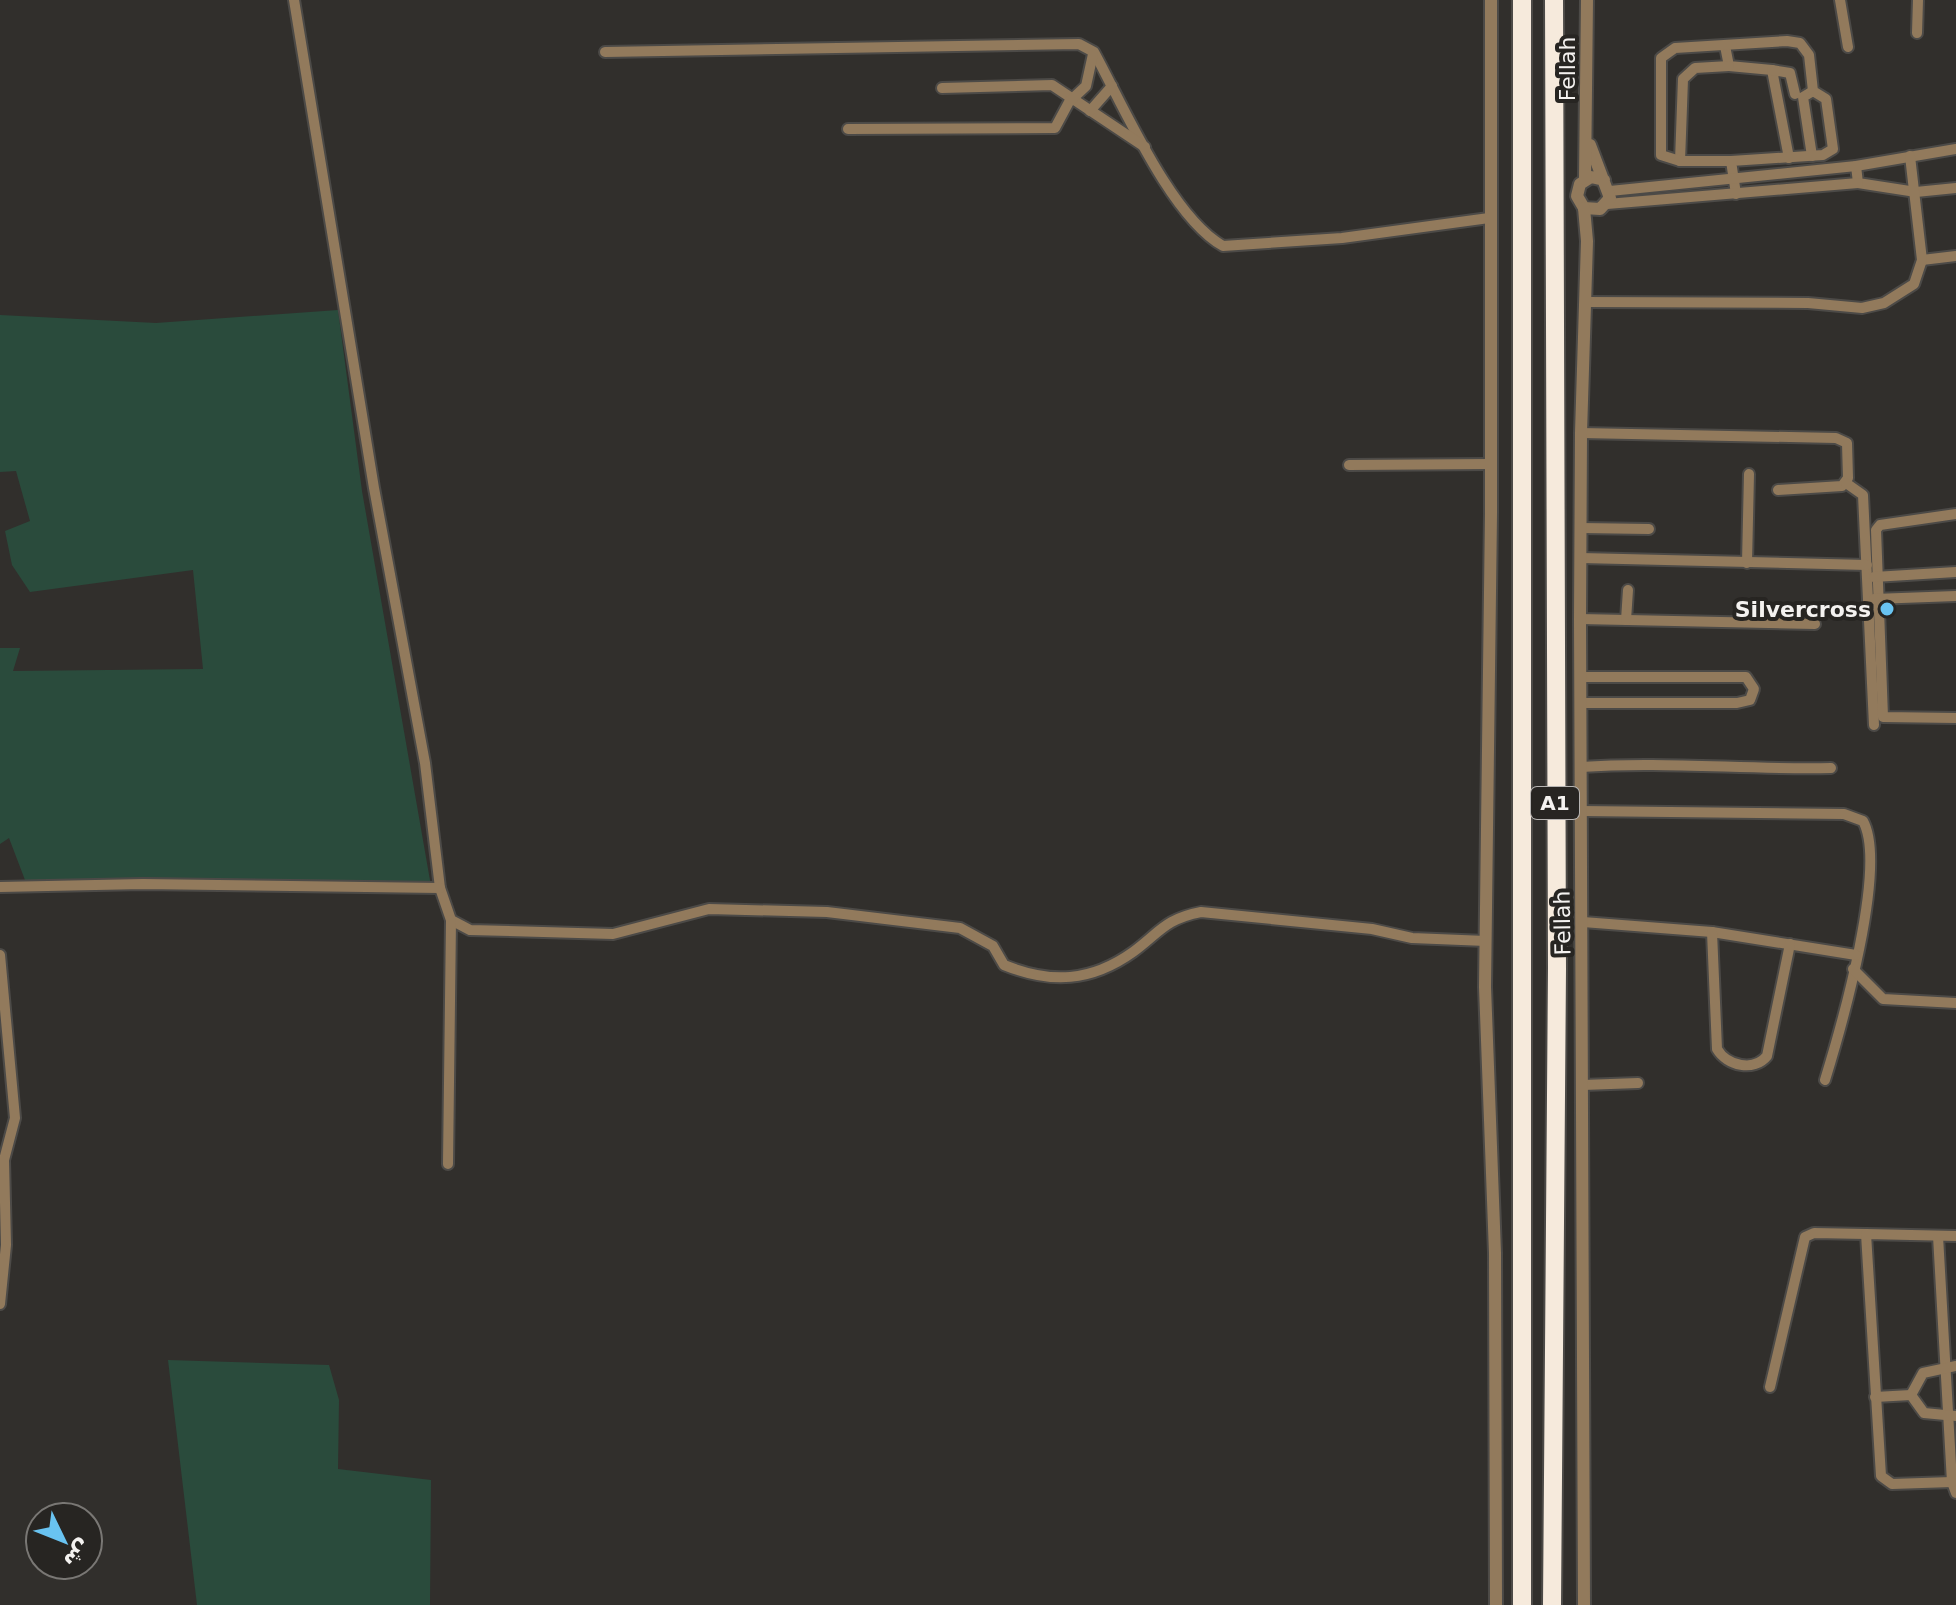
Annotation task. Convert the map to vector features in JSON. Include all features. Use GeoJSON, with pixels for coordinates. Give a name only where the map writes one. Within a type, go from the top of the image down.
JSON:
{"type":"FeatureCollection","features":[{"type":"Feature","properties":{"kind":"highway","name":"A1"},"geometry":{"type":"LineString","coordinates":[[1522,0],[1522,1605]]}},
{"type":"Feature","properties":{"kind":"highway","name":"A1"},"geometry":{"type":"LineString","coordinates":[[1552,1605],[1557,968],[1554,0]]}},
{"type":"Feature","properties":{"kind":"street"},"geometry":{"type":"LineString","coordinates":[[294,0],[374,488],[425,763],[440,888],[451,920],[448,1164]]}},
{"type":"Feature","properties":{"kind":"street"},"geometry":{"type":"LineString","coordinates":[[1491,0],[1491,464],[1486,941],[1495,1253],[1496,1605]]}},
{"type":"Feature","properties":{"kind":"street","name":"Fellah"},"geometry":{"type":"LineString","coordinates":[[1584,1605],[1580,619],[1581,433],[1587,241],[1584,208],[1577,196],[1585,179],[1587,0]]}},
{"type":"Feature","properties":{"kind":"street"},"geometry":{"type":"LineString","coordinates":[[1840,0],[1848,47]]}},
{"type":"Feature","properties":{"kind":"street"},"geometry":{"type":"LineString","coordinates":[[1917,33],[1918,0]]}},
{"type":"Feature","properties":{"kind":"street"},"geometry":{"type":"LineString","coordinates":[[1776,96],[1813,91],[1826,99],[1833,146],[1828,154],[1731,161],[1680,161],[1667,159],[1660,152],[1661,58],[1675,48],[1787,41],[1800,43],[1809,55],[1813,91]]}},
{"type":"Feature","properties":{"kind":"street"},"geometry":{"type":"LineString","coordinates":[[605,52],[1079,44],[1094,52],[1147,148],[1192,220],[1213,240],[1232,248],[1342,238],[1489,218]]}},
{"type":"Feature","properties":{"kind":"street"},"geometry":{"type":"LineString","coordinates":[[1725,46],[1729,66]]}},
{"type":"Feature","properties":{"kind":"street"},"geometry":{"type":"LineString","coordinates":[[848,129],[1055,128],[1072,99],[1084,90],[1090,78],[1094,52]]}},
{"type":"Feature","properties":{"kind":"street"},"geometry":{"type":"LineString","coordinates":[[1680,161],[1683,79],[1695,68],[1729,66],[1790,73],[1799,95],[1812,156]]}},
{"type":"Feature","properties":{"kind":"street"},"geometry":{"type":"LineString","coordinates":[[1772,70],[1789,158]]}},
{"type":"Feature","properties":{"kind":"street"},"geometry":{"type":"LineString","coordinates":[[942,88],[1052,85],[1147,148]]}},
{"type":"Feature","properties":{"kind":"street"},"geometry":{"type":"LineString","coordinates":[[1090,111],[1112,86]]}},
{"type":"Feature","properties":{"kind":"street","name":"Fellah"},"geometry":{"type":"LineString","coordinates":[[1587,138],[1605,196],[1587,241]]}},
{"type":"Feature","properties":{"kind":"street"},"geometry":{"type":"LineString","coordinates":[[1584,208],[1605,196],[1734,178],[1856,166],[1956,149]]}},
{"type":"Feature","properties":{"kind":"street"},"geometry":{"type":"LineString","coordinates":[[1585,302],[1875,307],[1914,284],[1922,260],[1910,156]]}},
{"type":"Feature","properties":{"kind":"street"},"geometry":{"type":"LineString","coordinates":[[1731,161],[1736,194]]}},
{"type":"Feature","properties":{"kind":"street"},"geometry":{"type":"LineString","coordinates":[[1856,166],[1858,183]]}},
{"type":"Feature","properties":{"kind":"street"},"geometry":{"type":"LineString","coordinates":[[1585,179],[1605,196],[1736,194],[1858,183],[1916,192],[1956,188]]}},
{"type":"Feature","properties":{"kind":"street"},"geometry":{"type":"LineString","coordinates":[[1922,260],[1956,256]]}},
{"type":"Feature","properties":{"kind":"street"},"geometry":{"type":"LineString","coordinates":[[1581,433],[1836,438],[1847,443],[1849,450],[1846,483]]}},
{"type":"Feature","properties":{"kind":"street"},"geometry":{"type":"LineString","coordinates":[[1349,465],[1491,464]]}},
{"type":"Feature","properties":{"kind":"street"},"geometry":{"type":"LineString","coordinates":[[1747,563],[1749,474]]}},
{"type":"Feature","properties":{"kind":"street"},"geometry":{"type":"LineString","coordinates":[[1778,490],[1838,488],[1846,483]]}},
{"type":"Feature","properties":{"kind":"street"},"geometry":{"type":"LineString","coordinates":[[1846,483],[1863,495],[1867,565],[1873,577]]}},
{"type":"Feature","properties":{"kind":"street"},"geometry":{"type":"LineString","coordinates":[[1956,514],[1880,525],[1876,530],[1873,577],[1883,717],[1956,718]]}},
{"type":"Feature","properties":{"kind":"street"},"geometry":{"type":"LineString","coordinates":[[1581,528],[1649,529]]}},
{"type":"Feature","properties":{"kind":"street"},"geometry":{"type":"LineString","coordinates":[[1581,558],[1867,565]]}},
{"type":"Feature","properties":{"kind":"street"},"geometry":{"type":"LineString","coordinates":[[1873,577],[1956,572]]}},
{"type":"Feature","properties":{"kind":"street"},"geometry":{"type":"LineString","coordinates":[[1626,620],[1628,590]]}},
{"type":"Feature","properties":{"kind":"street"},"geometry":{"type":"LineString","coordinates":[[1874,599],[1956,596]]}},
{"type":"Feature","properties":{"kind":"street"},"geometry":{"type":"LineString","coordinates":[[1874,599],[1874,725]]}},
{"type":"Feature","properties":{"kind":"street"},"geometry":{"type":"LineString","coordinates":[[1580,619],[1815,624]]}},
{"type":"Feature","properties":{"kind":"street"},"geometry":{"type":"LineString","coordinates":[[1581,677],[1746,677],[1754,689],[1750,700],[1737,703],[1581,703]]}},
{"type":"Feature","properties":{"kind":"street"},"geometry":{"type":"LineString","coordinates":[[1581,767],[1633,764],[1706,769],[1831,768]]}},
{"type":"Feature","properties":{"kind":"street"},"geometry":{"type":"LineString","coordinates":[[1581,811],[1859,817],[1868,829],[1871,843],[1865,933],[1856,955],[1825,1080]]}},
{"type":"Feature","properties":{"kind":"street"},"geometry":{"type":"LineString","coordinates":[[0,887],[143,884],[440,888]]}},
{"type":"Feature","properties":{"kind":"street"},"geometry":{"type":"LineString","coordinates":[[451,920],[457,926],[470,930],[595,935],[629,932],[709,909],[827,912],[960,928],[993,946],[1004,965],[1049,979],[1091,975],[1131,953],[1176,917],[1201,912],[1372,929],[1412,938],[1486,941]]}},
{"type":"Feature","properties":{"kind":"street"},"geometry":{"type":"LineString","coordinates":[[1583,922],[1712,932],[1856,955]]}},
{"type":"Feature","properties":{"kind":"street"},"geometry":{"type":"LineString","coordinates":[[1712,932],[1717,1049],[1721,1056],[1742,1065],[1758,1064],[1767,1056],[1790,944]]}},
{"type":"Feature","properties":{"kind":"street"},"geometry":{"type":"LineString","coordinates":[[0,955],[15,1118],[4,1160],[6,1245],[0,1304]]}},
{"type":"Feature","properties":{"kind":"street"},"geometry":{"type":"LineString","coordinates":[[1853,969],[1883,999],[1956,1003]]}},
{"type":"Feature","properties":{"kind":"street"},"geometry":{"type":"LineString","coordinates":[[1583,1085],[1638,1083]]}},
{"type":"Feature","properties":{"kind":"street"},"geometry":{"type":"LineString","coordinates":[[1770,1387],[1805,1237],[1814,1233],[1956,1236]]}},
{"type":"Feature","properties":{"kind":"street"},"geometry":{"type":"LineString","coordinates":[[1866,1234],[1880,1470],[1885,1481],[1952,1482]]}},
{"type":"Feature","properties":{"kind":"street"},"geometry":{"type":"LineString","coordinates":[[1938,1236],[1951,1366],[1952,1482],[1956,1493]]}},
{"type":"Feature","properties":{"kind":"street"},"geometry":{"type":"LineString","coordinates":[[1911,1395],[1923,1373],[1951,1366]]}},
{"type":"Feature","properties":{"kind":"street"},"geometry":{"type":"LineString","coordinates":[[1875,1397],[1911,1395]]}},
{"type":"Feature","properties":{"kind":"street"},"geometry":{"type":"LineString","coordinates":[[1911,1395],[1924,1413],[1952,1417]]}},
{"type":"Feature","properties":{"kind":"green space"},"geometry":{"type":"Polygon","coordinates":[[[338,310],[362,491],[431,886],[25,880],[9,838],[0,844],[0,648],[20,648],[13,671],[203,669],[193,570],[30,592],[12,565],[5,531],[30,521],[16,471],[0,472],[0,315],[156,323],[338,310]]]}},
{"type":"Feature","properties":{"kind":"green space"},"geometry":{"type":"Polygon","coordinates":[[[168,1360],[329,1365],[339,1400],[338,1469],[431,1480],[430,1605],[197,1605],[168,1360]]]}},
{"type":"Feature","properties":{"kind":"place","name":"Silvercross"},"geometry":{"type":"Point","coordinates":[1887,609]}}]}
